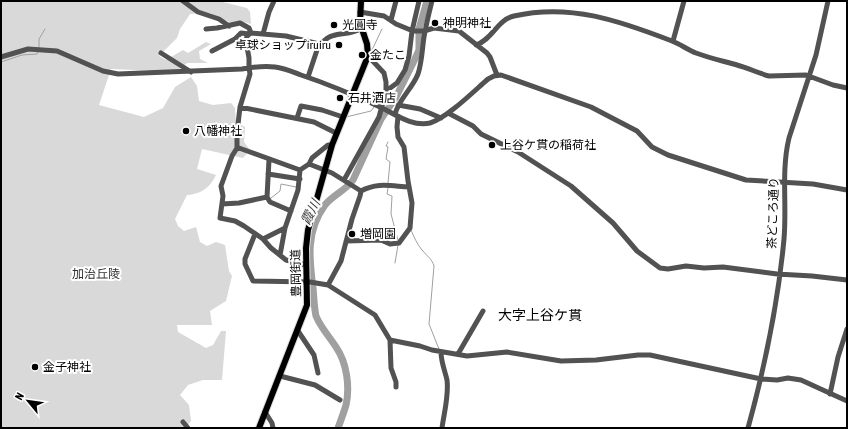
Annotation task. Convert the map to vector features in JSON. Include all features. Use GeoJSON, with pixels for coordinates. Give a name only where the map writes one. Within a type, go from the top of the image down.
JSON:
{"type":"FeatureCollection","features":[{"type":"Feature","properties":{"kind":"main road"},"geometry":{"type":"LineString","coordinates":[[360,1],[360,28],[367,44],[368,56]]}},
{"type":"Feature","properties":{"kind":"main road","name":"豊岡街道"},"geometry":{"type":"LineString","coordinates":[[259,428],[307,305],[308,283],[306,248],[308,230],[324,170],[336,133],[368,56]]}},
{"type":"Feature","properties":{"kind":"street"},"geometry":{"type":"LineString","coordinates":[[183,1],[198,12],[219,19],[229,26]]}},
{"type":"Feature","properties":{"kind":"street"},"geometry":{"type":"LineString","coordinates":[[263,34],[269,12],[274,1]]}},
{"type":"Feature","properties":{"kind":"street"},"geometry":{"type":"LineString","coordinates":[[391,20],[396,1]]}},
{"type":"Feature","properties":{"kind":"street"},"geometry":{"type":"LineString","coordinates":[[386,91],[397,83],[405,70],[419,1]]}},
{"type":"Feature","properties":{"kind":"street"},"geometry":{"type":"LineString","coordinates":[[346,241],[381,240],[390,244],[398,243],[410,228],[412,203],[408,187],[404,147],[398,137],[395,114],[398,104],[418,74],[422,58],[425,31],[432,1]]}},
{"type":"Feature","properties":{"kind":"street"},"geometry":{"type":"LineString","coordinates":[[673,41],[684,1]]}},
{"type":"Feature","properties":{"kind":"street","name":"茶どころ通り"},"geometry":{"type":"LineString","coordinates":[[748,428],[767,352],[780,273],[786,208],[786,152],[816,55],[828,1]]}},
{"type":"Feature","properties":{"kind":"street"},"geometry":{"type":"LineString","coordinates":[[476,45],[484,42],[499,25],[506,19],[514,16],[553,11],[600,16],[673,41],[695,53],[763,74],[777,76],[799,74],[809,75],[833,85],[847,88]]}},
{"type":"Feature","properties":{"kind":"street"},"geometry":{"type":"LineString","coordinates":[[360,12],[384,16],[396,24],[412,31],[425,31],[434,28],[459,31],[490,57],[497,75]]}},
{"type":"Feature","properties":{"kind":"street"},"geometry":{"type":"LineString","coordinates":[[206,29],[229,26],[235,23],[244,24],[249,28],[250,34],[246,41],[250,74],[240,107],[237,149],[232,156],[222,181],[221,186],[223,196],[220,218],[235,221],[263,239],[271,248],[286,260],[306,265]]}},
{"type":"Feature","properties":{"kind":"street"},"geometry":{"type":"LineString","coordinates":[[212,51],[231,41],[240,33],[286,36],[319,44],[331,36],[353,33],[360,28]]}},
{"type":"Feature","properties":{"kind":"street"},"geometry":{"type":"LineString","coordinates":[[308,77],[319,44]]}},
{"type":"Feature","properties":{"kind":"street"},"geometry":{"type":"LineString","coordinates":[[1,57],[28,50],[57,51],[103,71],[118,74],[191,72],[262,66],[280,68],[308,77],[382,108],[411,122],[420,124],[433,122],[441,118],[488,79],[497,75],[506,76],[591,107],[637,131],[652,147],[668,155],[739,178],[785,183],[813,184],[847,190]]}},
{"type":"Feature","properties":{"kind":"street"},"geometry":{"type":"LineString","coordinates":[[161,53],[191,72]]}},
{"type":"Feature","properties":{"kind":"street"},"geometry":{"type":"LineString","coordinates":[[344,180],[379,117],[386,91],[384,73],[368,56]]}},
{"type":"Feature","properties":{"kind":"street"},"geometry":{"type":"LineString","coordinates":[[398,104],[420,109],[441,118]]}},
{"type":"Feature","properties":{"kind":"street"},"geometry":{"type":"LineString","coordinates":[[297,118],[301,106],[343,116]]}},
{"type":"Feature","properties":{"kind":"street"},"geometry":{"type":"LineString","coordinates":[[240,107],[314,122],[336,133]]}},
{"type":"Feature","properties":{"kind":"street"},"geometry":{"type":"LineString","coordinates":[[448,113],[473,126],[482,134],[518,152],[571,186],[613,223],[637,251],[660,268],[668,269],[686,266],[704,268],[723,267],[847,280]]}},
{"type":"Feature","properties":{"kind":"street"},"geometry":{"type":"LineString","coordinates":[[300,170],[309,164],[312,158],[328,145],[332,145]]}},
{"type":"Feature","properties":{"kind":"street"},"geometry":{"type":"LineString","coordinates":[[237,149],[239,148],[300,170]]}},
{"type":"Feature","properties":{"kind":"street"},"geometry":{"type":"LineString","coordinates":[[269,160],[267,197],[270,202],[291,210]]}},
{"type":"Feature","properties":{"kind":"street"},"geometry":{"type":"LineString","coordinates":[[309,164],[344,180],[357,189],[360,196],[340,261],[328,285]]}},
{"type":"Feature","properties":{"kind":"street"},"geometry":{"type":"LineString","coordinates":[[280,255],[285,228],[298,190],[300,170]]}},
{"type":"Feature","properties":{"kind":"street"},"geometry":{"type":"LineString","coordinates":[[268,174],[300,178]]}},
{"type":"Feature","properties":{"kind":"street"},"geometry":{"type":"LineString","coordinates":[[357,189],[377,184],[408,187]]}},
{"type":"Feature","properties":{"kind":"street"},"geometry":{"type":"LineString","coordinates":[[222,204],[239,203],[267,197]]}},
{"type":"Feature","properties":{"kind":"street"},"geometry":{"type":"LineString","coordinates":[[263,239],[285,228]]}},
{"type":"Feature","properties":{"kind":"street"},"geometry":{"type":"LineString","coordinates":[[255,234],[245,264],[253,281],[321,283],[328,285],[375,315],[390,340],[391,368],[396,387]]}},
{"type":"Feature","properties":{"kind":"street"},"geometry":{"type":"LineString","coordinates":[[458,354],[483,311]]}},
{"type":"Feature","properties":{"kind":"street"},"geometry":{"type":"LineString","coordinates":[[830,394],[838,357],[847,329]]}},
{"type":"Feature","properties":{"kind":"street"},"geometry":{"type":"LineString","coordinates":[[298,331],[314,355],[318,373]]}},
{"type":"Feature","properties":{"kind":"street"},"geometry":{"type":"LineString","coordinates":[[390,340],[441,352],[471,356],[507,352],[561,361],[596,360],[650,354],[761,379],[777,380],[788,378],[800,380],[847,401]]}},
{"type":"Feature","properties":{"kind":"street"},"geometry":{"type":"LineString","coordinates":[[441,352],[448,389],[442,428]]}},
{"type":"Feature","properties":{"kind":"street"},"geometry":{"type":"LineString","coordinates":[[280,376],[315,385],[340,400]]}},
{"type":"Feature","properties":{"kind":"street"},"geometry":{"type":"LineString","coordinates":[[265,412],[272,423],[273,428]]}},
{"type":"Feature","properties":{"kind":"street"},"geometry":{"type":"LineString","coordinates":[[184,422],[188,428]]}},
{"type":"Feature","properties":{"kind":"green space","name":"加治丘陵"},"geometry":{"type":"Polygon","coordinates":[[[1,1],[219,1],[247,8],[250,12],[251,24],[240,21],[231,23],[210,13],[190,14],[180,29],[177,38],[159,56],[166,60],[183,50],[188,53],[206,42],[211,44],[199,51],[200,59],[208,63],[187,63],[178,70],[157,71],[111,69],[99,105],[144,117],[163,108],[175,87],[191,77],[197,86],[199,101],[213,105],[231,103],[235,108],[236,122],[245,127],[244,142],[250,150],[243,158],[202,149],[197,169],[216,175],[208,187],[204,190],[187,195],[175,219],[178,226],[184,231],[196,227],[200,242],[207,246],[216,242],[225,245],[229,271],[232,276],[226,301],[210,311],[212,325],[177,325],[178,332],[206,348],[213,345],[221,331],[226,331],[222,380],[203,380],[188,385],[180,395],[189,405],[191,421],[186,428],[1,428],[1,1]]]}},
{"type":"Feature","properties":{"kind":"waterway","name":"霞川"},"geometry":{"type":"LineString","coordinates":[[338,428],[347,398],[347,375],[340,353],[316,316],[310,255],[312,235],[319,215],[325,205],[353,180],[381,119],[396,97],[415,59],[419,50],[419,29],[427,1]]}},
{"type":"Feature","properties":{"kind":"waterway"},"geometry":{"type":"LineString","coordinates":[[39,49],[39,39],[45,29]]}},
{"type":"Feature","properties":{"kind":"waterway"},"geometry":{"type":"LineString","coordinates":[[372,50],[382,29]]}},
{"type":"Feature","properties":{"kind":"waterway"},"geometry":{"type":"LineString","coordinates":[[1,62],[22,55],[37,54],[38,52]]}},
{"type":"Feature","properties":{"kind":"waterway"},"geometry":{"type":"LineString","coordinates":[[346,117],[371,111],[374,107]]}},
{"type":"Feature","properties":{"kind":"waterway"},"geometry":{"type":"LineString","coordinates":[[388,142],[386,146],[388,147],[386,159],[390,162],[388,183]]}},
{"type":"Feature","properties":{"kind":"waterway"},"geometry":{"type":"LineString","coordinates":[[271,198],[280,191],[281,184],[296,187]]}},
{"type":"Feature","properties":{"kind":"waterway"},"geometry":{"type":"LineString","coordinates":[[388,188],[387,194],[392,196],[391,214],[398,240]]}},
{"type":"Feature","properties":{"kind":"waterway"},"geometry":{"type":"LineString","coordinates":[[411,230],[414,238],[422,250],[431,259],[434,266],[429,324],[439,349]]}},
{"type":"Feature","properties":{"kind":"waterway"},"geometry":{"type":"LineString","coordinates":[[395,263],[398,245]]}},
{"type":"Feature","properties":{"kind":"place","name":"神明神社"},"geometry":{"type":"Point","coordinates":[435,23]}},
{"type":"Feature","properties":{"kind":"place","name":"光圓寺"},"geometry":{"type":"Point","coordinates":[334,25]}},
{"type":"Feature","properties":{"kind":"place","name":"卓球ショップiruiru"},"geometry":{"type":"Point","coordinates":[339,45]}},
{"type":"Feature","properties":{"kind":"place","name":"金たこ"},"geometry":{"type":"Point","coordinates":[362,55]}},
{"type":"Feature","properties":{"kind":"place","name":"石井酒店"},"geometry":{"type":"Point","coordinates":[340,98]}},
{"type":"Feature","properties":{"kind":"place","name":"八幡神社"},"geometry":{"type":"Point","coordinates":[186,131]}},
{"type":"Feature","properties":{"kind":"place","name":"上谷ケ貫の稲荷社"},"geometry":{"type":"Point","coordinates":[492,145]}},
{"type":"Feature","properties":{"kind":"place","name":"増岡園"},"geometry":{"type":"Point","coordinates":[352,234]}},
{"type":"Feature","properties":{"kind":"place","name":"金子神社"},"geometry":{"type":"Point","coordinates":[35,367]}},
{"type":"Feature","properties":{"kind":"district","name":"大字上谷ケ貫"},"geometry":{"type":"Point","coordinates":[540,315]}}]}
